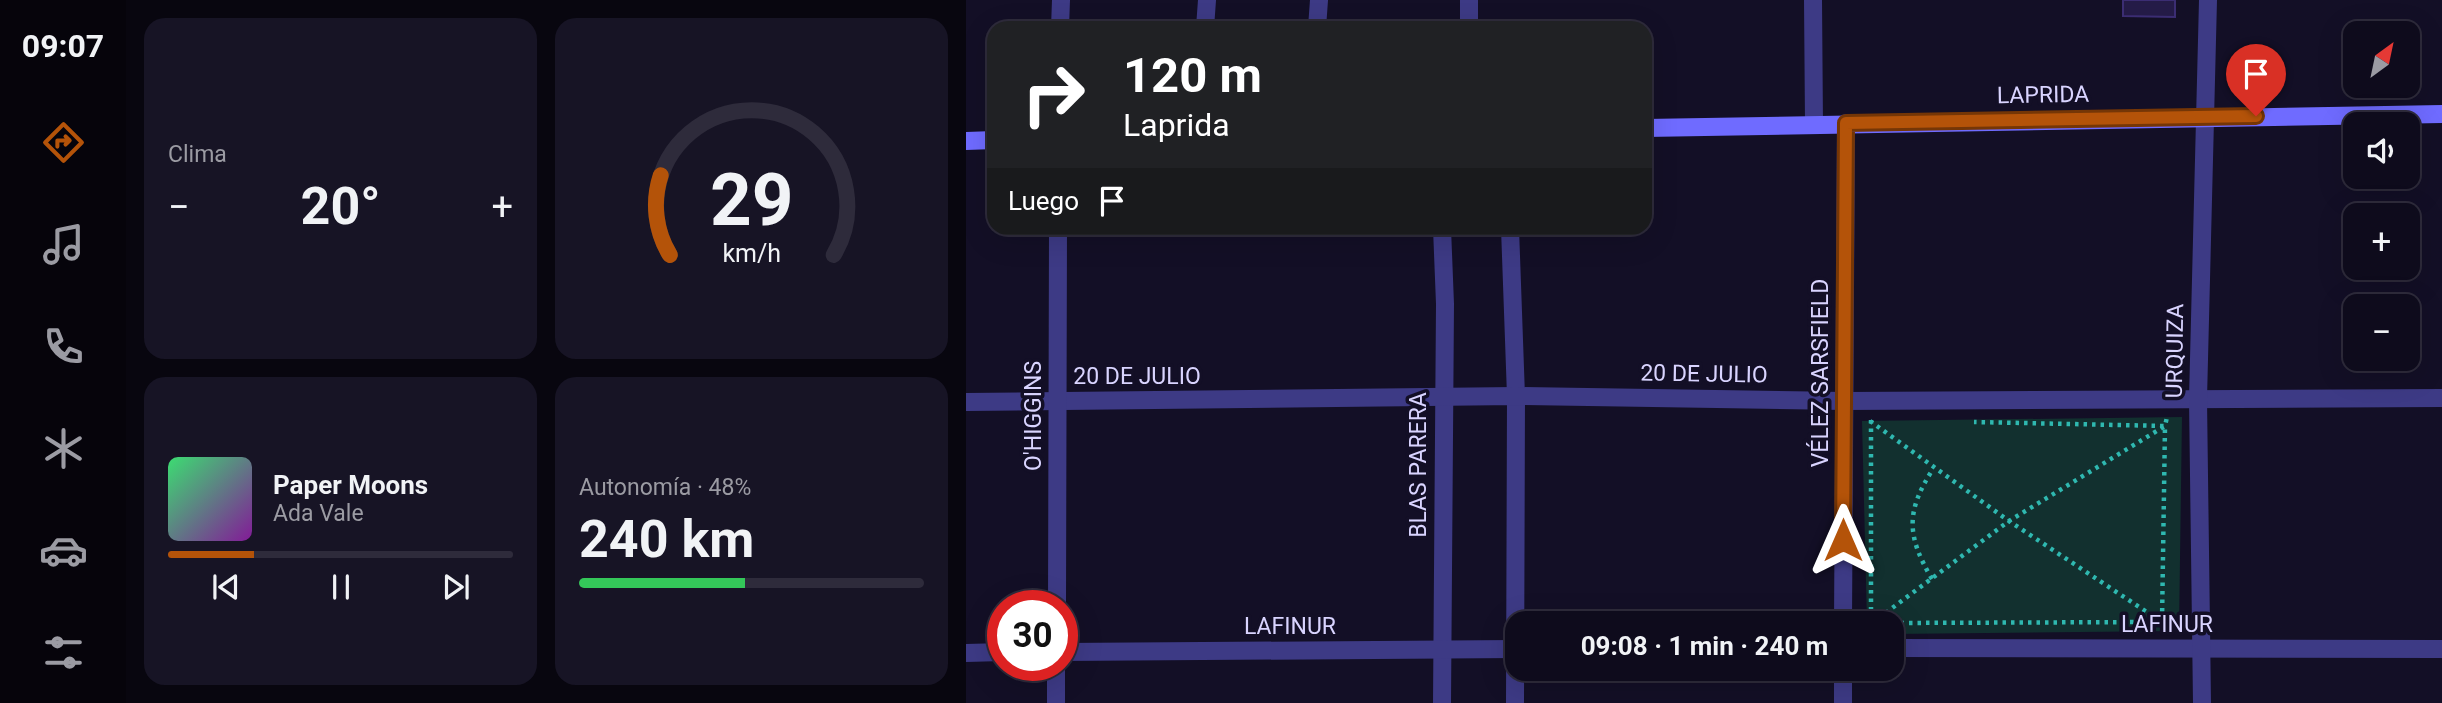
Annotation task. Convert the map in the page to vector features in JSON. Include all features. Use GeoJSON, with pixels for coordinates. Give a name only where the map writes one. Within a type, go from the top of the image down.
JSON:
{"type":"FeatureCollection","features":[{"type":"Feature","properties":{"kind":"street"},"geometry":{"type":"LineString","coordinates":[[1060,21],[1061,0]]}},
{"type":"Feature","properties":{"kind":"street"},"geometry":{"type":"LineString","coordinates":[[1206,21],[1207,0]]}},
{"type":"Feature","properties":{"kind":"street"},"geometry":{"type":"LineString","coordinates":[[1318,21],[1319,0]]}},
{"type":"Feature","properties":{"kind":"street"},"geometry":{"type":"LineString","coordinates":[[1469,0],[1469,21]]}},
{"type":"Feature","properties":{"kind":"street"},"geometry":{"type":"LineString","coordinates":[[1813,0],[1814,124]]}},
{"type":"Feature","properties":{"kind":"street","name":"URQUIZA"},"geometry":{"type":"LineString","coordinates":[[2202,703],[2198,399],[2208,0]]}},
{"type":"Feature","properties":{"kind":"street","name":"LAPRIDA"},"geometry":{"type":"LineString","coordinates":[[1652,128],[2442,114]]}},
{"type":"Feature","properties":{"kind":"street","name":"VÉLEZ SARSFIELD"},"geometry":{"type":"LineString","coordinates":[[1843,611],[1846,123]]}},
{"type":"Feature","properties":{"kind":"street"},"geometry":{"type":"LineString","coordinates":[[966,141],[987,140]]}},
{"type":"Feature","properties":{"kind":"street","name":"O'HIGGINS"},"geometry":{"type":"LineString","coordinates":[[1057,590],[1058,235]]}},
{"type":"Feature","properties":{"kind":"street","name":"BLAS PARERA"},"geometry":{"type":"LineString","coordinates":[[1441,235],[1442,703]]}},
{"type":"Feature","properties":{"kind":"street"},"geometry":{"type":"LineString","coordinates":[[1510,235],[1516,396],[1516,611]]}},
{"type":"Feature","properties":{"kind":"street","name":"20 DE JULIO"},"geometry":{"type":"LineString","coordinates":[[966,402],[1516,396],[1844,401],[2442,398]]}},
{"type":"Feature","properties":{"kind":"street","name":"LAFINUR"},"geometry":{"type":"LineString","coordinates":[[1904,648],[2442,649]]}},
{"type":"Feature","properties":{"kind":"street","name":"LAFINUR"},"geometry":{"type":"LineString","coordinates":[[1078,652],[1505,649]]}},
{"type":"Feature","properties":{"kind":"street"},"geometry":{"type":"LineString","coordinates":[[966,653],[987,652]]}},
{"type":"Feature","properties":{"kind":"street"},"geometry":{"type":"LineString","coordinates":[[1056,681],[1056,703]]}},
{"type":"Feature","properties":{"kind":"street"},"geometry":{"type":"LineString","coordinates":[[1515,681],[1515,703]]}},
{"type":"Feature","properties":{"kind":"street"},"geometry":{"type":"LineString","coordinates":[[1843,681],[1843,703]]}},
{"type":"Feature","properties":{"kind":"path"},"geometry":{"type":"LineString","coordinates":[[1844,401],[2009,522],[2202,649]]}},
{"type":"Feature","properties":{"kind":"path"},"geometry":{"type":"LineString","coordinates":[[2162,622],[2165,426],[2171,401]]}},
{"type":"Feature","properties":{"kind":"path"},"geometry":{"type":"LineString","coordinates":[[1870,421],[1883,421]]}},
{"type":"Feature","properties":{"kind":"path"},"geometry":{"type":"LineString","coordinates":[[1870,421],[1871,611]]}},
{"type":"Feature","properties":{"kind":"path"},"geometry":{"type":"LineString","coordinates":[[1964,422],[2165,426]]}},
{"type":"Feature","properties":{"kind":"path"},"geometry":{"type":"LineString","coordinates":[[1888,611],[2009,522],[2165,426]]}},
{"type":"Feature","properties":{"kind":"path"},"geometry":{"type":"LineString","coordinates":[[1932,579],[1918,555],[1912,531],[1912,509],[1933,468]]}},
{"type":"Feature","properties":{"kind":"path"},"geometry":{"type":"LineString","coordinates":[[1904,623],[2162,622]]}},
{"type":"Feature","properties":{"kind":"green space"},"geometry":{"type":"Polygon","coordinates":[[[2182,417],[2179,631],[1904,634],[1904,611],[1867,611],[1862,421],[2182,417]]]}},
{"type":"Feature","properties":{"kind":"building"},"geometry":{"type":"Polygon","coordinates":[[[2123,0],[2175,0],[2175,17],[2123,16],[2123,0]]]}},
{"type":"Feature","properties":{"kind":"route"},"geometry":{"type":"LineString","coordinates":[[1843,540],[1846,123],[2256,116]]}}]}
